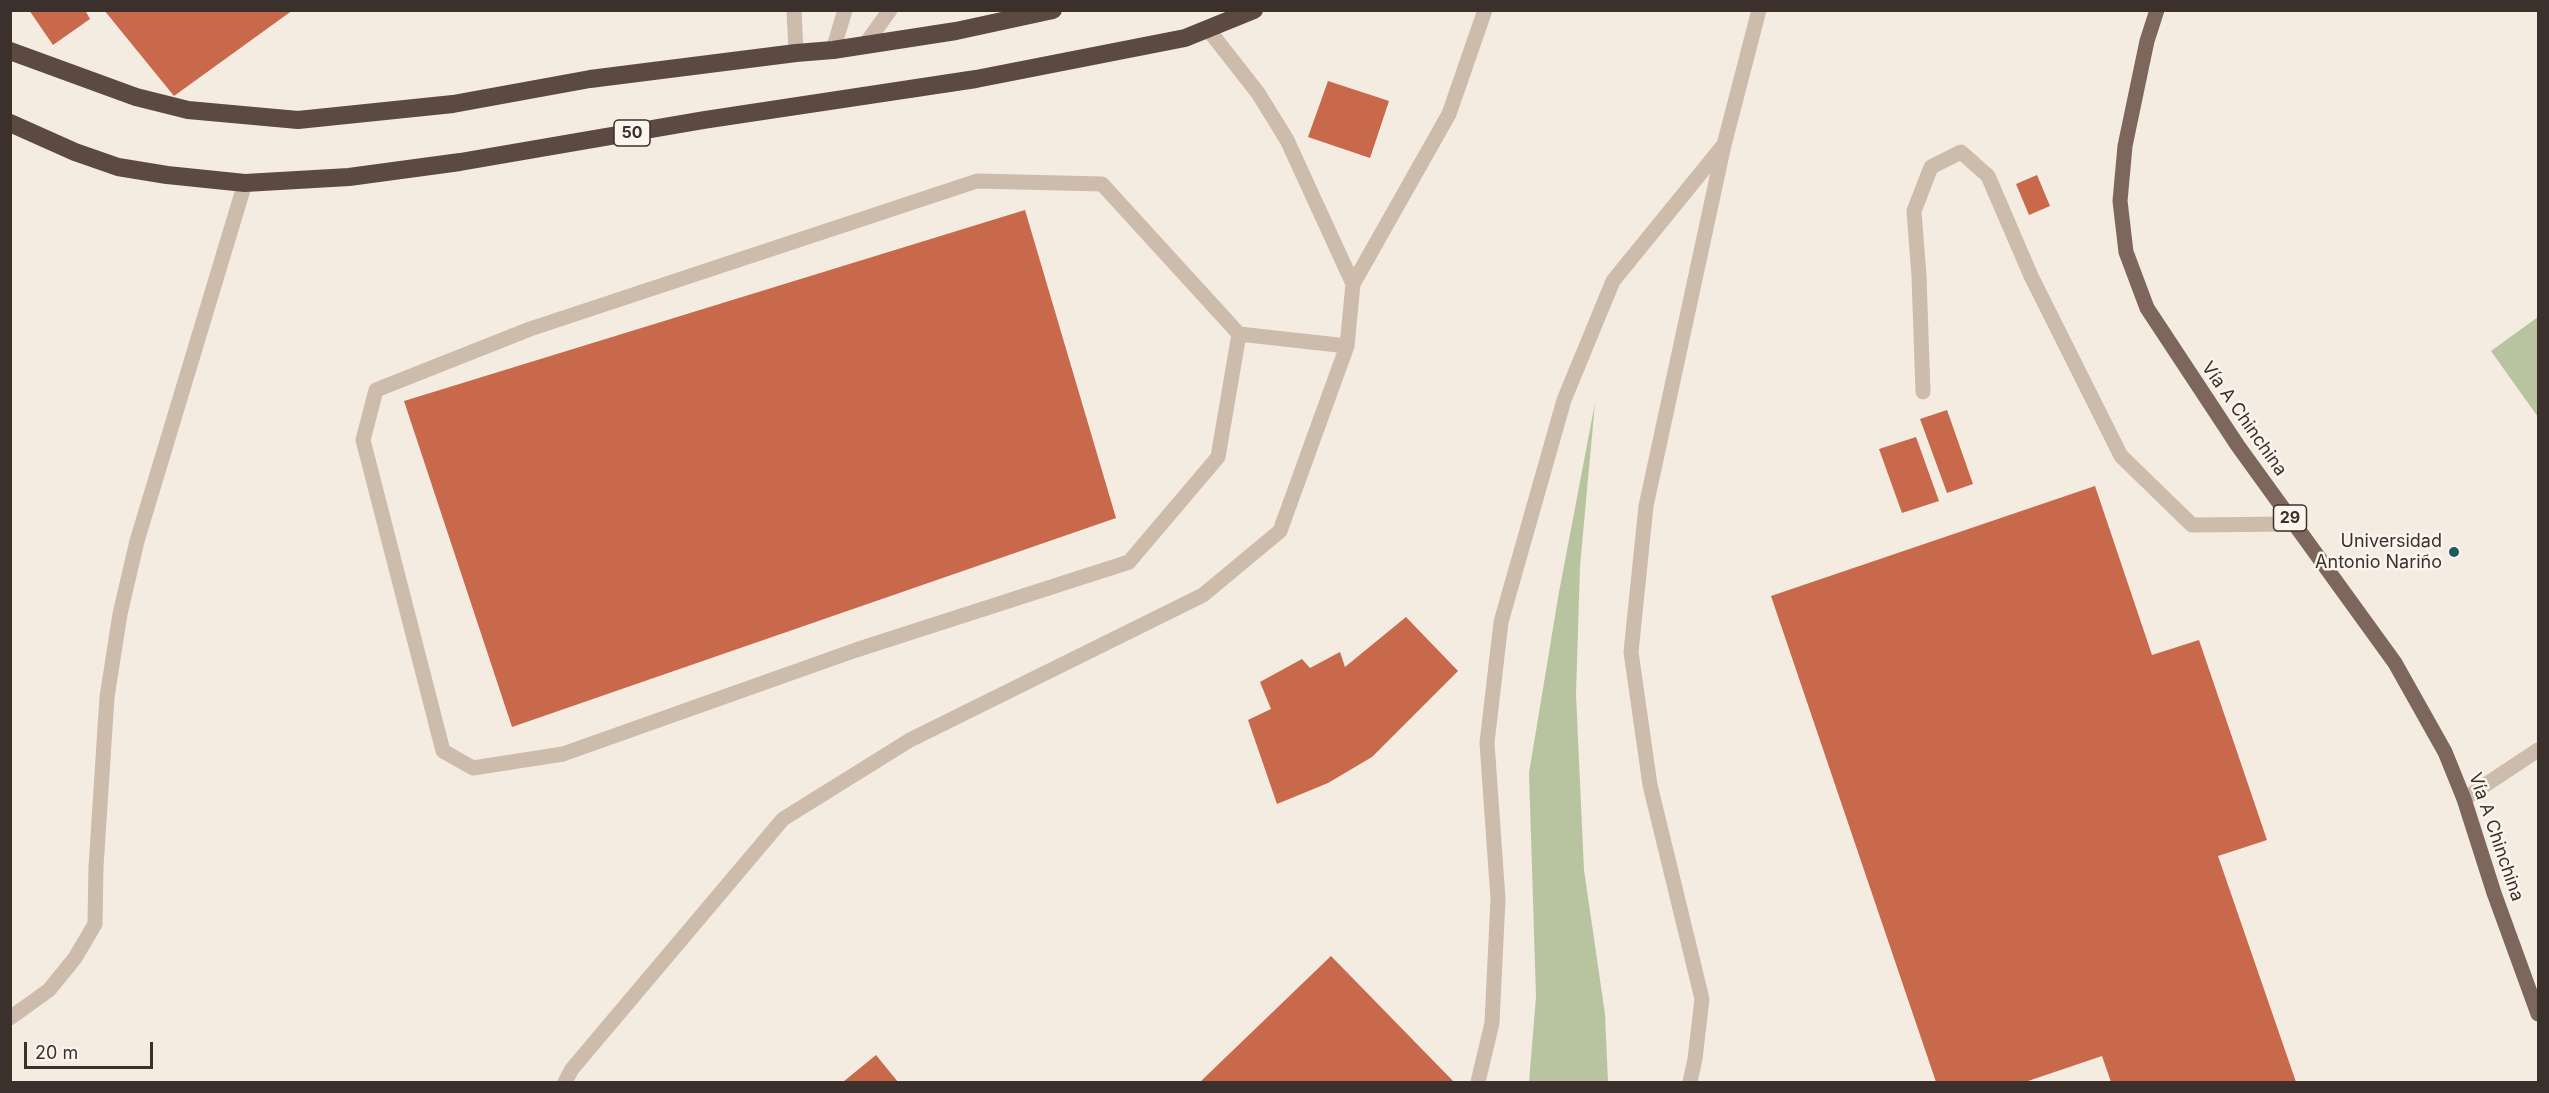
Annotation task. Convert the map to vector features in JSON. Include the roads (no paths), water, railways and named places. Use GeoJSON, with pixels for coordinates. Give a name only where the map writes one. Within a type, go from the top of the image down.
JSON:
{"type":"FeatureCollection","features":[{"type":"Feature","properties":{"kind":"highway"},"geometry":{"type":"LineString","coordinates":[[10,51],[136,97],[188,110],[298,120],[453,104],[590,79],[864,46],[956,31],[1053,10]]}},
{"type":"Feature","properties":{"kind":"highway","name":"50"},"geometry":{"type":"LineString","coordinates":[[10,123],[75,152],[118,167],[167,175],[245,183],[349,177],[460,162],[704,120],[976,79],[1175,40],[1254,10]]}},
{"type":"Feature","properties":{"kind":"main road","name":"Vía A Chinchina"},"geometry":{"type":"LineString","coordinates":[[2157,10],[2147,41],[2125,146],[2120,201],[2126,252],[2147,308],[2225,427],[2395,663],[2445,752],[2464,799],[2493,893],[2538,1014]]}},
{"type":"Feature","properties":{"kind":"street"},"geometry":{"type":"LineString","coordinates":[[794,10],[796,53]]}},
{"type":"Feature","properties":{"kind":"street"},"geometry":{"type":"LineString","coordinates":[[833,50],[845,10]]}},
{"type":"Feature","properties":{"kind":"street"},"geometry":{"type":"LineString","coordinates":[[864,46],[891,10]]}},
{"type":"Feature","properties":{"kind":"street"},"geometry":{"type":"LineString","coordinates":[[565,1083],[572,1069],[783,819],[910,740],[1203,595],[1280,531],[1347,346],[1353,284],[1449,114],[1485,10]]}},
{"type":"Feature","properties":{"kind":"street"},"geometry":{"type":"LineString","coordinates":[[1690,1083],[1702,999],[1650,785],[1631,652],[1646,506],[1724,145],[1760,10]]}},
{"type":"Feature","properties":{"kind":"street"},"geometry":{"type":"LineString","coordinates":[[1207,28],[1258,93],[1287,140],[1353,284]]}},
{"type":"Feature","properties":{"kind":"street"},"geometry":{"type":"LineString","coordinates":[[1478,1083],[1492,1023],[1498,899],[1487,743],[1501,621],[1564,400],[1613,281],[1724,145]]}},
{"type":"Feature","properties":{"kind":"street"},"geometry":{"type":"LineString","coordinates":[[1923,392],[1914,211],[1931,167],[1961,152],[1988,176],[2031,276],[2121,456],[2192,525],[2293,524]]}},
{"type":"Feature","properties":{"kind":"street"},"geometry":{"type":"LineString","coordinates":[[1239,334],[1218,457],[1129,562],[856,650],[563,754],[473,768],[443,751],[363,440],[376,390],[530,329],[977,181],[1102,184],[1239,334],[1347,346]]}},
{"type":"Feature","properties":{"kind":"street"},"geometry":{"type":"LineString","coordinates":[[10,1018],[50,990],[75,958],[95,924],[99,808],[107,697],[120,614],[137,541],[245,183]]}},
{"type":"Feature","properties":{"kind":"street"},"geometry":{"type":"LineString","coordinates":[[2464,799],[2538,750]]}},
{"type":"Feature","properties":{"kind":"place","name":"Universidad Antonio Nariño"},"geometry":{"type":"Point","coordinates":[2454,552]}}]}
